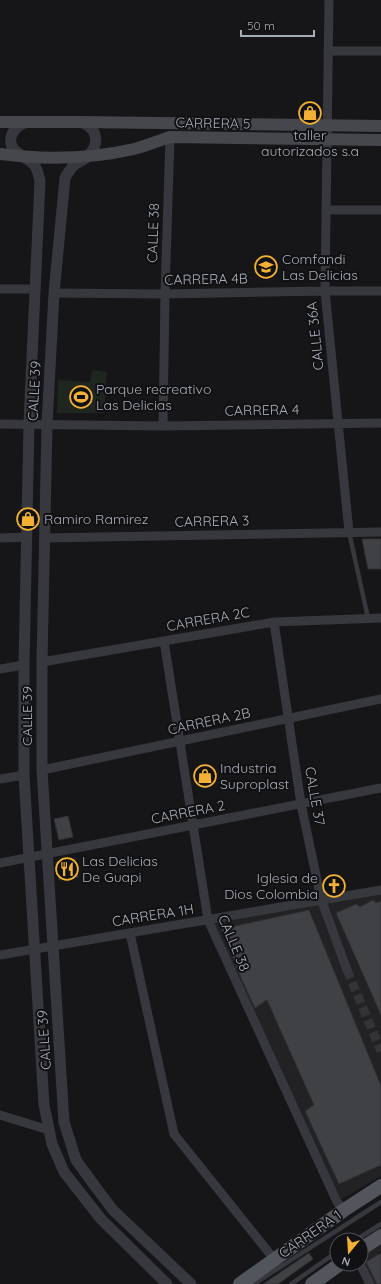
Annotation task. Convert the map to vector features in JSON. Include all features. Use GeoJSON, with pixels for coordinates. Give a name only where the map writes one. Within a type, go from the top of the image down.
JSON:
{"type":"FeatureCollection","features":[{"type":"Feature","properties":{"kind":"main road","name":"CARRERA 5"},"geometry":{"type":"LineString","coordinates":[[0,122],[381,126]]}},
{"type":"Feature","properties":{"kind":"main road","name":"CARRERA 5"},"geometry":{"type":"LineString","coordinates":[[0,154],[24,158],[54,159],[88,157],[136,148],[170,137],[381,140]]}},
{"type":"Feature","properties":{"kind":"main road","name":"CARRERA 1"},"geometry":{"type":"LineString","coordinates":[[240,1284],[344,1210],[381,1186]]}},
{"type":"Feature","properties":{"kind":"main road"},"geometry":{"type":"LineString","coordinates":[[369,1244],[381,1236]]}},
{"type":"Feature","properties":{"kind":"main road"},"geometry":{"type":"LineString","coordinates":[[312,1284],[329,1272]]}},
{"type":"Feature","properties":{"kind":"street","name":"CALLE 36A"},"geometry":{"type":"LineString","coordinates":[[329,0],[325,291],[348,532]]}},
{"type":"Feature","properties":{"kind":"street"},"geometry":{"type":"LineString","coordinates":[[328,51],[381,51]]}},
{"type":"Feature","properties":{"kind":"street","name":"CALLE 39"},"geometry":{"type":"LineString","coordinates":[[29,122],[21,124],[14,130],[11,138],[12,146],[17,153],[35,166],[40,181],[29,424],[24,665],[24,775],[44,1105],[52,1144],[64,1172],[101,1219],[167,1284]]}},
{"type":"Feature","properties":{"kind":"street"},"geometry":{"type":"LineString","coordinates":[[80,122],[86,123],[95,133],[95,146],[88,157]]}},
{"type":"Feature","properties":{"kind":"street","name":"CALLE 38"},"geometry":{"type":"LineString","coordinates":[[163,426],[170,137]]}},
{"type":"Feature","properties":{"kind":"street","name":"CALLE 39"},"geometry":{"type":"LineString","coordinates":[[88,157],[73,165],[65,178],[54,293],[47,425],[44,538],[42,770],[64,1122],[76,1160],[113,1210],[191,1284]]}},
{"type":"Feature","properties":{"kind":"street"},"geometry":{"type":"LineString","coordinates":[[326,210],[381,210]]}},
{"type":"Feature","properties":{"kind":"street"},"geometry":{"type":"LineString","coordinates":[[0,289],[34,290]]}},
{"type":"Feature","properties":{"kind":"street","name":"CARRERA 4B"},"geometry":{"type":"LineString","coordinates":[[54,293],[165,294],[325,291],[381,292]]}},
{"type":"Feature","properties":{"kind":"street","name":"CARRERA 4"},"geometry":{"type":"LineString","coordinates":[[0,424],[163,426],[381,423]]}},
{"type":"Feature","properties":{"kind":"street","name":"CARRERA 3"},"geometry":{"type":"LineString","coordinates":[[44,538],[381,532]]}},
{"type":"Feature","properties":{"kind":"street"},"geometry":{"type":"LineString","coordinates":[[0,538],[27,537]]}},
{"type":"Feature","properties":{"kind":"street","name":"CARRERA 2C"},"geometry":{"type":"LineString","coordinates":[[42,662],[274,622],[381,618]]}},
{"type":"Feature","properties":{"kind":"street","name":"CALLE 37"},"geometry":{"type":"LineString","coordinates":[[274,622],[301,804],[321,899],[347,970]]}},
{"type":"Feature","properties":{"kind":"street","name":"CALLE 38"},"geometry":{"type":"LineString","coordinates":[[164,641],[208,920],[337,1202],[344,1210]]}},
{"type":"Feature","properties":{"kind":"street"},"geometry":{"type":"LineString","coordinates":[[0,669],[24,665]]}},
{"type":"Feature","properties":{"kind":"street","name":"CARRERA 2B"},"geometry":{"type":"LineString","coordinates":[[42,770],[381,699]]}},
{"type":"Feature","properties":{"kind":"street"},"geometry":{"type":"LineString","coordinates":[[0,779],[24,775]]}},
{"type":"Feature","properties":{"kind":"street","name":"CARRERA 2"},"geometry":{"type":"LineString","coordinates":[[0,863],[381,788]]}},
{"type":"Feature","properties":{"kind":"street","name":"CARRERA 1H"},"geometry":{"type":"LineString","coordinates":[[0,955],[208,920],[321,899],[381,890]]}},
{"type":"Feature","properties":{"kind":"street"},"geometry":{"type":"LineString","coordinates":[[130,933],[174,1134],[274,1259]]}},
{"type":"Feature","properties":{"kind":"street"},"geometry":{"type":"LineString","coordinates":[[0,1115],[49,1130]]}},
{"type":"Feature","properties":{"kind":"street"},"geometry":{"type":"LineString","coordinates":[[101,1219],[113,1210]]}},
{"type":"Feature","properties":{"kind":"street"},"geometry":{"type":"LineString","coordinates":[[364,1272],[370,1284]]}},
{"type":"Feature","properties":{"kind":"lane","name":"CALLE 36A"},"geometry":{"type":"LineString","coordinates":[[348,532],[368,618]]}},
{"type":"Feature","properties":{"kind":"lane"},"geometry":{"type":"LineString","coordinates":[[254,1284],[381,1202]]}},
{"type":"Feature","properties":{"kind":"lane"},"geometry":{"type":"LineString","coordinates":[[368,1232],[381,1224]]}},
{"type":"Feature","properties":{"kind":"lane"},"geometry":{"type":"LineString","coordinates":[[292,1284],[329,1258]]}},
{"type":"Feature","properties":{"kind":"shaded area","name":"Parque recreativo Las Delicias"},"geometry":{"type":"Polygon","coordinates":[[[92,370],[107,372],[104,413],[57,413],[58,380],[90,382],[92,370]]]}},
{"type":"Feature","properties":{"kind":"shaded area"},"geometry":{"type":"Polygon","coordinates":[[[381,890],[381,1176],[337,1202],[208,920],[381,890]]]}},
{"type":"Feature","properties":{"kind":"shaded area"},"geometry":{"type":"Polygon","coordinates":[[[381,1236],[381,1251],[378,1253],[381,1259],[381,1284],[370,1284],[365,1272],[369,1272],[369,1244],[381,1236]]]}},
{"type":"Feature","properties":{"kind":"building"},"geometry":{"type":"Polygon","coordinates":[[[362,539],[381,539],[381,569],[368,569],[362,539]]]}},
{"type":"Feature","properties":{"kind":"building"},"geometry":{"type":"Polygon","coordinates":[[[68,816],[73,837],[59,840],[54,819],[68,816]]]}},
{"type":"Feature","properties":{"kind":"building","name":"Las Delicias De Guapi"},"geometry":{"type":"Polygon","coordinates":[[[75,859],[78,877],[59,880],[56,862],[75,859]]]}},
{"type":"Feature","properties":{"kind":"building"},"geometry":{"type":"Polygon","coordinates":[[[373,900],[376,903],[381,901],[381,1015],[336,913],[356,904],[360,907],[373,900]]]}},
{"type":"Feature","properties":{"kind":"building"},"geometry":{"type":"Polygon","coordinates":[[[309,910],[381,1086],[381,1165],[339,1184],[305,1111],[314,1105],[267,1000],[255,1008],[241,978],[222,929],[309,910]]]}},
{"type":"Feature","properties":{"kind":"building"},"geometry":{"type":"Polygon","coordinates":[[[309,1253],[313,1259],[278,1284],[263,1284],[309,1253]]]}},
{"type":"Feature","properties":{"kind":"building"},"geometry":{"type":"Polygon","coordinates":[[[381,1253],[381,1284],[377,1284],[369,1268],[369,1260],[381,1253]]]}},
{"type":"Feature","properties":{"kind":"tunnel"},"geometry":{"type":"LineString","coordinates":[[347,970],[381,1051]]}},
{"type":"Feature","properties":{"kind":"place","name":"taller autorizados s.a"},"geometry":{"type":"Point","coordinates":[310,113]}},
{"type":"Feature","properties":{"kind":"place","name":"Comfandi Las Delicias"},"geometry":{"type":"Point","coordinates":[266,267]}},
{"type":"Feature","properties":{"kind":"place","name":"Parque recreativo Las Delicias"},"geometry":{"type":"Point","coordinates":[81,397]}},
{"type":"Feature","properties":{"kind":"place","name":"Ramiro Ramirez"},"geometry":{"type":"Point","coordinates":[28,519]}},
{"type":"Feature","properties":{"kind":"place","name":"Industria Suproplast"},"geometry":{"type":"Point","coordinates":[205,776]}},
{"type":"Feature","properties":{"kind":"place","name":"Las Delicias De Guapi"},"geometry":{"type":"Point","coordinates":[67,869]}},
{"type":"Feature","properties":{"kind":"place","name":"Iglesia de Dios Colombia"},"geometry":{"type":"Point","coordinates":[334,886]}}]}
